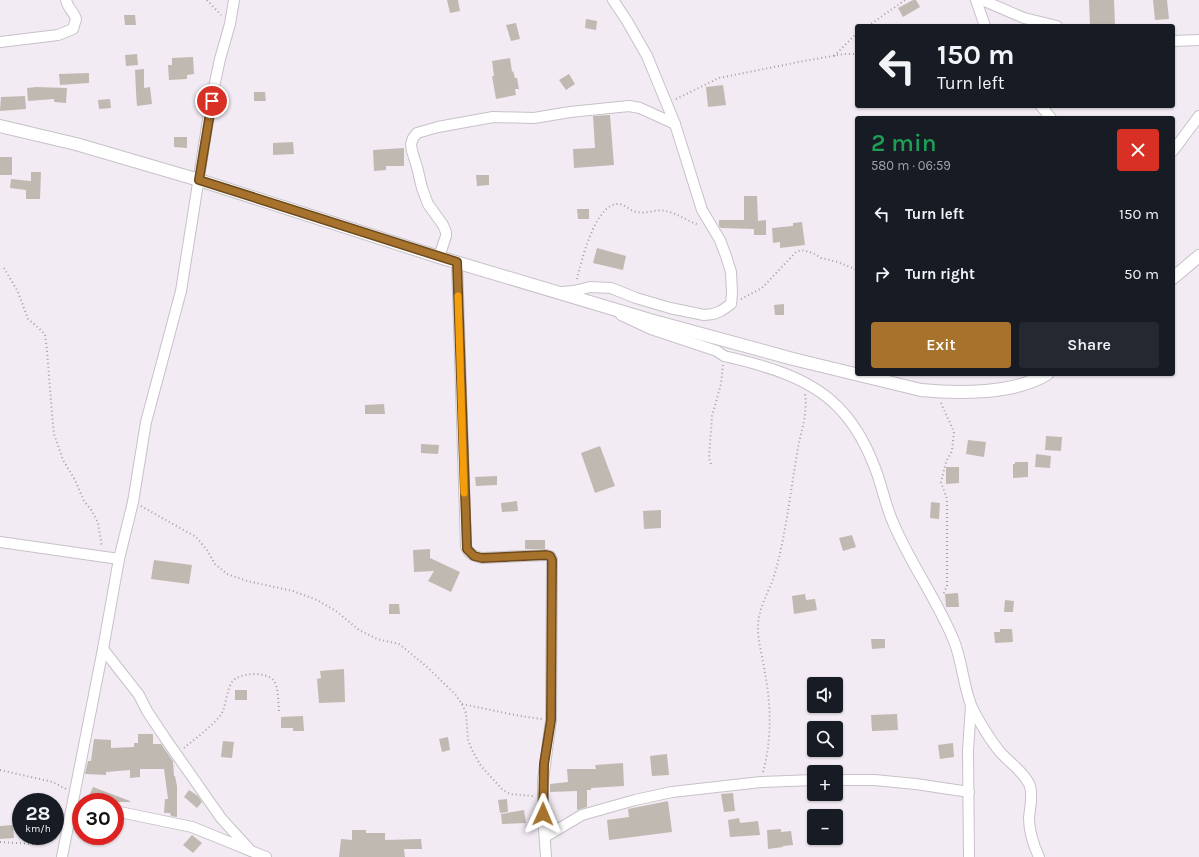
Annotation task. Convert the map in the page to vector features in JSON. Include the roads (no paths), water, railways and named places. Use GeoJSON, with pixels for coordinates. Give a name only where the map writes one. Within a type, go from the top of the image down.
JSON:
{"type":"FeatureCollection","features":[{"type":"Feature","properties":{"kind":"street"},"geometry":{"type":"LineString","coordinates":[[0,42],[58,35],[73,29],[76,26],[76,19],[74,12],[69,7],[66,0]]}},
{"type":"Feature","properties":{"kind":"street"},"geometry":{"type":"LineString","coordinates":[[77,793],[119,559],[133,502],[146,422],[181,291],[212,101],[220,58],[230,24],[234,0]]}},
{"type":"Feature","properties":{"kind":"street"},"geometry":{"type":"LineString","coordinates":[[560,292],[574,291],[590,287],[611,288],[636,298],[670,308],[704,315],[721,311],[731,304],[731,272],[726,256],[714,229],[702,210],[675,124],[647,56],[613,0]]}},
{"type":"Feature","properties":{"kind":"street"},"geometry":{"type":"LineString","coordinates":[[976,0],[984,24]]}},
{"type":"Feature","properties":{"kind":"street"},"geometry":{"type":"LineString","coordinates":[[982,0],[1024,18],[1049,24]]}},
{"type":"Feature","properties":{"kind":"street"},"geometry":{"type":"LineString","coordinates":[[1175,41],[1199,40]]}},
{"type":"Feature","properties":{"kind":"street"},"geometry":{"type":"LineString","coordinates":[[439,257],[446,232],[443,225],[428,204],[422,188],[411,144],[417,133],[452,124],[493,117],[534,118],[570,112],[629,106],[640,108],[675,124]]}},
{"type":"Feature","properties":{"kind":"street"},"geometry":{"type":"LineString","coordinates":[[1043,108],[1050,116]]}},
{"type":"Feature","properties":{"kind":"street"},"geometry":{"type":"LineString","coordinates":[[1175,148],[1199,116]]}},
{"type":"Feature","properties":{"kind":"street"},"geometry":{"type":"LineString","coordinates":[[0,126],[76,144],[199,180],[439,257],[609,307],[793,359],[855,374]]}},
{"type":"Feature","properties":{"kind":"street"},"geometry":{"type":"LineString","coordinates":[[1175,276],[1199,256]]}},
{"type":"Feature","properties":{"kind":"street"},"geometry":{"type":"LineString","coordinates":[[457,262],[466,546],[468,552],[474,556],[482,558],[546,555],[551,558],[551,720],[544,764],[543,797],[546,857]]}},
{"type":"Feature","properties":{"kind":"street"},"geometry":{"type":"LineString","coordinates":[[609,307],[631,320],[652,329],[717,351],[724,356],[776,370],[802,381],[829,398],[838,406],[864,444],[873,464],[892,520],[954,641],[971,706],[992,741],[1001,753],[1023,776],[1029,786],[1031,794],[1030,833],[1039,857]]}},
{"type":"Feature","properties":{"kind":"street"},"geometry":{"type":"LineString","coordinates":[[863,376],[921,390],[937,392],[986,391],[1014,386],[1039,379],[1044,376]]}},
{"type":"Feature","properties":{"kind":"street"},"geometry":{"type":"LineString","coordinates":[[0,542],[119,559]]}},
{"type":"Feature","properties":{"kind":"street"},"geometry":{"type":"LineString","coordinates":[[103,649],[139,695],[147,711],[221,818],[251,851]]}},
{"type":"Feature","properties":{"kind":"street"},"geometry":{"type":"LineString","coordinates":[[970,857],[968,750],[971,706]]}},
{"type":"Feature","properties":{"kind":"street"},"geometry":{"type":"LineString","coordinates":[[545,837],[582,815],[635,800],[672,792],[761,782],[807,780]]}},
{"type":"Feature","properties":{"kind":"street"},"geometry":{"type":"LineString","coordinates":[[843,780],[874,780],[916,784],[969,792]]}},
{"type":"Feature","properties":{"kind":"street"},"geometry":{"type":"LineString","coordinates":[[124,812],[192,827],[266,857]]}},
{"type":"Feature","properties":{"kind":"street"},"geometry":{"type":"LineString","coordinates":[[62,857],[72,815]]}}]}
